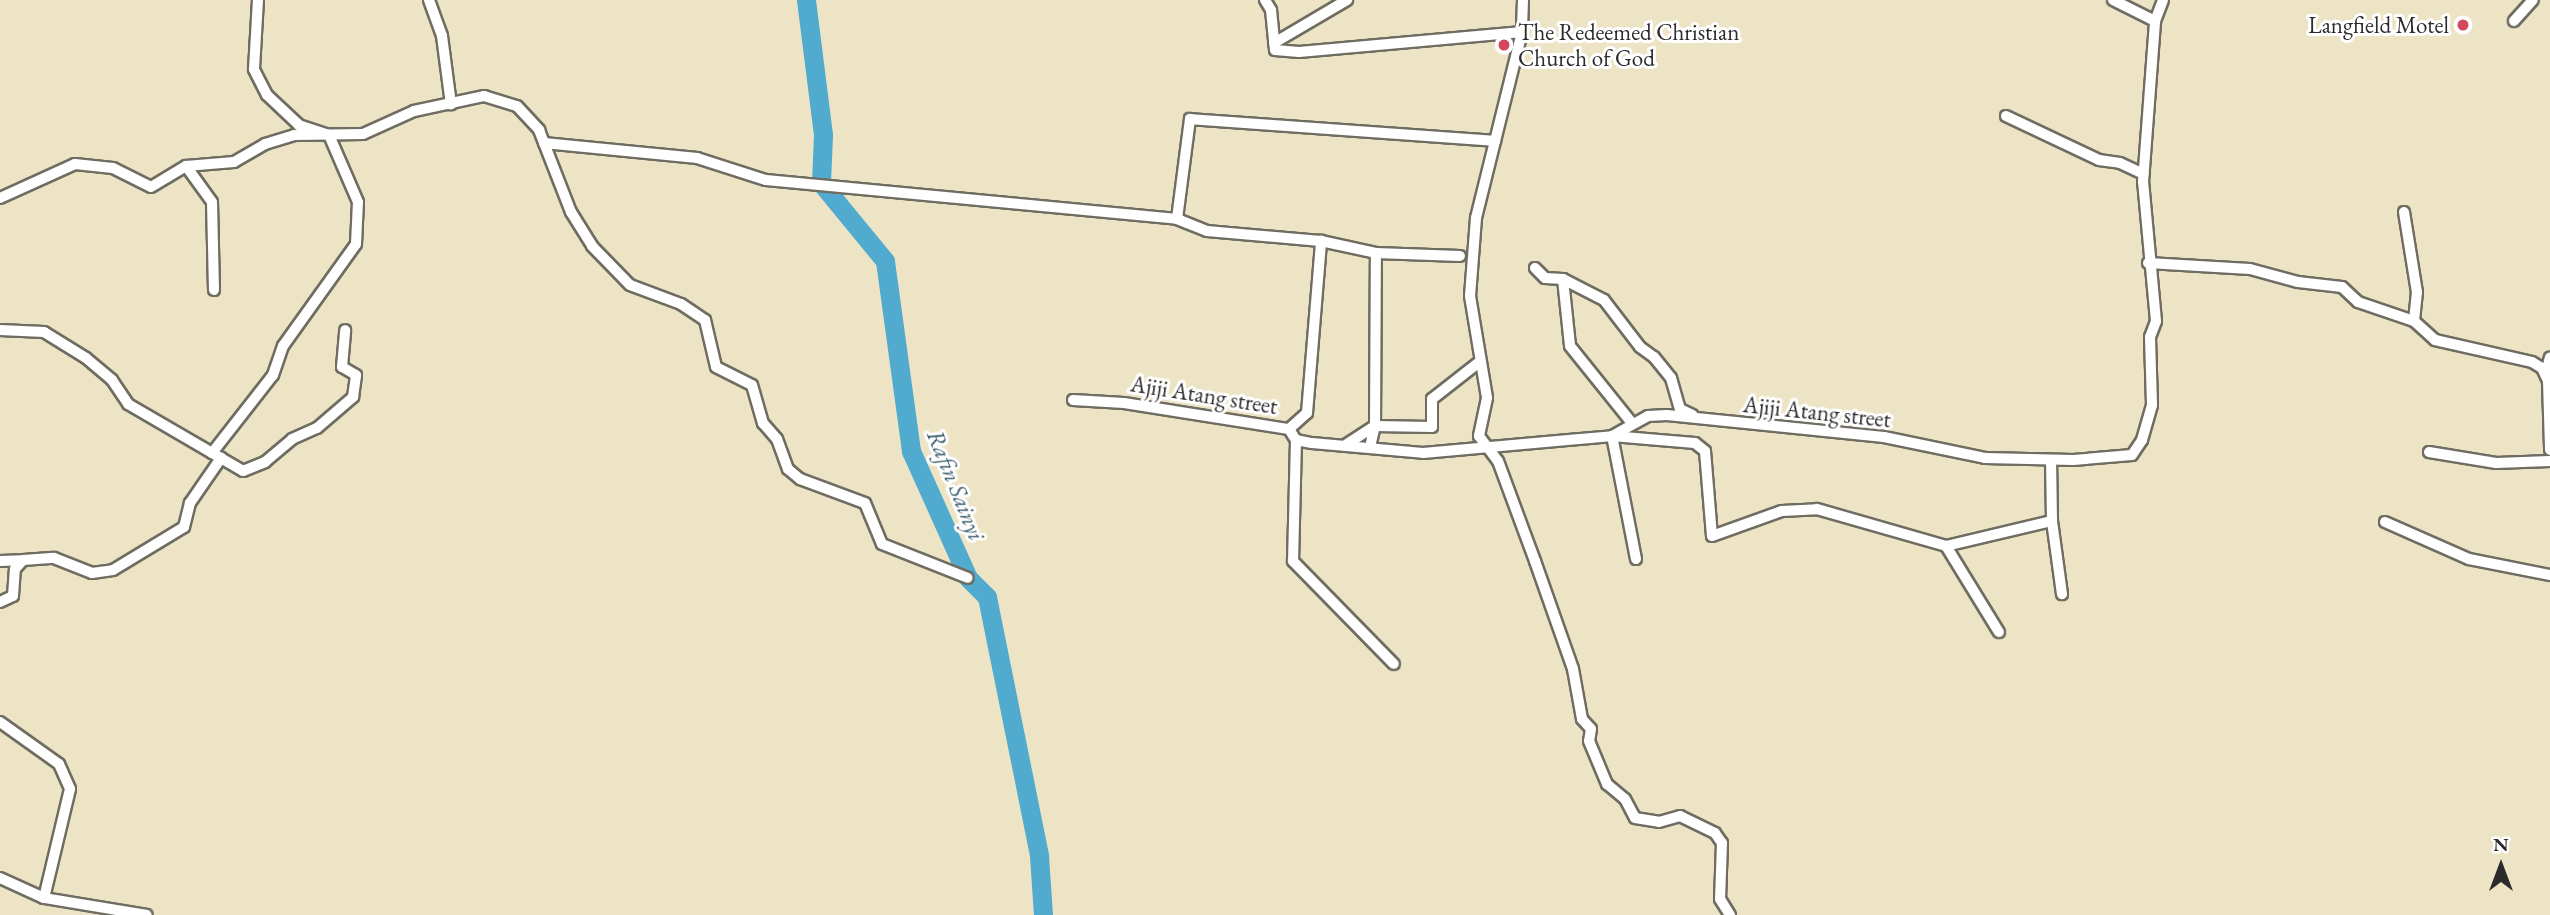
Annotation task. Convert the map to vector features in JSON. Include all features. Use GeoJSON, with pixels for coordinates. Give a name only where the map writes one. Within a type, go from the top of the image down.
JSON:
{"type":"FeatureCollection","features":[{"type":"Feature","properties":{"kind":"street"},"geometry":{"type":"LineString","coordinates":[[0,561],[54,558],[92,573],[113,570],[184,527],[190,503],[217,455],[273,374],[283,346],[356,244],[358,202],[329,135],[299,125],[267,95],[254,69],[257,0]]}},
{"type":"Feature","properties":{"kind":"street"},"geometry":{"type":"LineString","coordinates":[[429,0],[442,36],[451,103]]}},
{"type":"Feature","properties":{"kind":"street"},"geometry":{"type":"LineString","coordinates":[[1265,0],[1270,10],[1275,50],[1299,52],[1522,32]]}},
{"type":"Feature","properties":{"kind":"street"},"geometry":{"type":"LineString","coordinates":[[1274,43],[1347,0]]}},
{"type":"Feature","properties":{"kind":"street"},"geometry":{"type":"LineString","coordinates":[[1523,0],[1522,32],[1476,218],[1470,296],[1478,363],[1487,398],[1479,436],[1498,461],[1573,669],[1582,719],[1591,729],[1589,741],[1607,784],[1625,799],[1635,818],[1659,822],[1680,816],[1699,829],[1716,833],[1722,843],[1720,899],[1730,915]]}},
{"type":"Feature","properties":{"kind":"street"},"geometry":{"type":"LineString","coordinates":[[2113,0],[2155,21]]}},
{"type":"Feature","properties":{"kind":"street","name":"Ajiji Atang street"},"geometry":{"type":"LineString","coordinates":[[1073,400],[1124,403],[1289,429],[1296,440],[1423,453],[1612,436],[1631,422],[1657,416],[1884,437],[1985,458],[2051,460],[2132,455],[2141,440],[2152,405],[2150,337],[2156,321],[2148,262],[2144,174],[2155,21],[2163,0]]}},
{"type":"Feature","properties":{"kind":"street"},"geometry":{"type":"LineString","coordinates":[[2514,21],[2533,0]]}},
{"type":"Feature","properties":{"kind":"street"},"geometry":{"type":"LineString","coordinates":[[0,198],[75,164],[113,167],[151,187],[186,166],[234,162],[265,144],[294,135],[363,134],[414,111],[484,96],[517,106],[539,130],[571,212],[592,246],[630,285],[681,304],[705,320],[716,367],[752,385],[764,423],[777,439],[788,469],[800,480],[865,503],[882,544],[968,578]]}},
{"type":"Feature","properties":{"kind":"street"},"geometry":{"type":"LineString","coordinates":[[2006,116],[2099,160],[2120,163],[2144,174]]}},
{"type":"Feature","properties":{"kind":"street"},"geometry":{"type":"LineString","coordinates":[[1177,219],[1190,119],[1495,141]]}},
{"type":"Feature","properties":{"kind":"street"},"geometry":{"type":"LineString","coordinates":[[544,143],[697,158],[766,180],[1177,219],[1207,231],[1321,241],[1376,253],[1460,256]]}},
{"type":"Feature","properties":{"kind":"street"},"geometry":{"type":"LineString","coordinates":[[186,166],[212,202],[214,289]]}},
{"type":"Feature","properties":{"kind":"street"},"geometry":{"type":"LineString","coordinates":[[2404,212],[2417,292],[2414,321]]}},
{"type":"Feature","properties":{"kind":"street"},"geometry":{"type":"LineString","coordinates":[[1289,429],[1307,413],[1321,241]]}},
{"type":"Feature","properties":{"kind":"street"},"geometry":{"type":"LineString","coordinates":[[1370,447],[1376,426],[1376,253]]}},
{"type":"Feature","properties":{"kind":"street"},"geometry":{"type":"LineString","coordinates":[[2148,262],[2250,269],[2298,282],[2342,287],[2358,302],[2414,321],[2435,341],[2532,362],[2546,373]]}},
{"type":"Feature","properties":{"kind":"street"},"geometry":{"type":"LineString","coordinates":[[1535,268],[1545,278],[1563,279],[1604,300],[1640,347],[1654,356],[1671,378],[1680,410],[1706,421]]}},
{"type":"Feature","properties":{"kind":"street"},"geometry":{"type":"LineString","coordinates":[[1563,279],[1570,346],[1631,422]]}},
{"type":"Feature","properties":{"kind":"street"},"geometry":{"type":"LineString","coordinates":[[0,330],[44,332],[112,380],[128,404],[243,471],[265,463],[292,439],[317,428],[353,397],[356,375],[342,367],[345,330]]}},
{"type":"Feature","properties":{"kind":"street"},"geometry":{"type":"LineString","coordinates":[[2550,357],[2546,373],[2550,450]]}},
{"type":"Feature","properties":{"kind":"street"},"geometry":{"type":"LineString","coordinates":[[1347,444],[1376,426],[1432,427],[1432,399],[1478,363]]}},
{"type":"Feature","properties":{"kind":"street"},"geometry":{"type":"LineString","coordinates":[[1636,559],[1612,436],[1695,443],[1705,451],[1712,536],[1782,511],[1817,509],[1946,546],[2052,521]]}},
{"type":"Feature","properties":{"kind":"street"},"geometry":{"type":"LineString","coordinates":[[1296,440],[1293,561],[1394,664]]}},
{"type":"Feature","properties":{"kind":"street"},"geometry":{"type":"LineString","coordinates":[[2429,452],[2496,463],[2550,461]]}},
{"type":"Feature","properties":{"kind":"street"},"geometry":{"type":"LineString","coordinates":[[2051,460],[2052,521],[2062,594]]}},
{"type":"Feature","properties":{"kind":"street"},"geometry":{"type":"LineString","coordinates":[[2385,522],[2469,559],[2550,575]]}},
{"type":"Feature","properties":{"kind":"street"},"geometry":{"type":"LineString","coordinates":[[1946,546],[1999,632]]}},
{"type":"Feature","properties":{"kind":"street"},"geometry":{"type":"LineString","coordinates":[[0,602],[13,596],[15,569],[23,560]]}},
{"type":"Feature","properties":{"kind":"street"},"geometry":{"type":"LineString","coordinates":[[0,722],[59,764],[70,789],[44,898]]}},
{"type":"Feature","properties":{"kind":"street"},"geometry":{"type":"LineString","coordinates":[[0,878],[44,898],[147,915]]}},
{"type":"Feature","properties":{"kind":"waterway","name":"Rafin Sainyi"},"geometry":{"type":"LineString","coordinates":[[806,0],[823,135],[821,183],[885,261],[911,451],[968,578],[987,597],[1039,856],[1043,915]]}},
{"type":"Feature","properties":{"kind":"place","name":"Langfield Motel"},"geometry":{"type":"Point","coordinates":[2463,25]}},
{"type":"Feature","properties":{"kind":"place","name":"The Redeemed Christian Church of God"},"geometry":{"type":"Point","coordinates":[1504,45]}}]}
